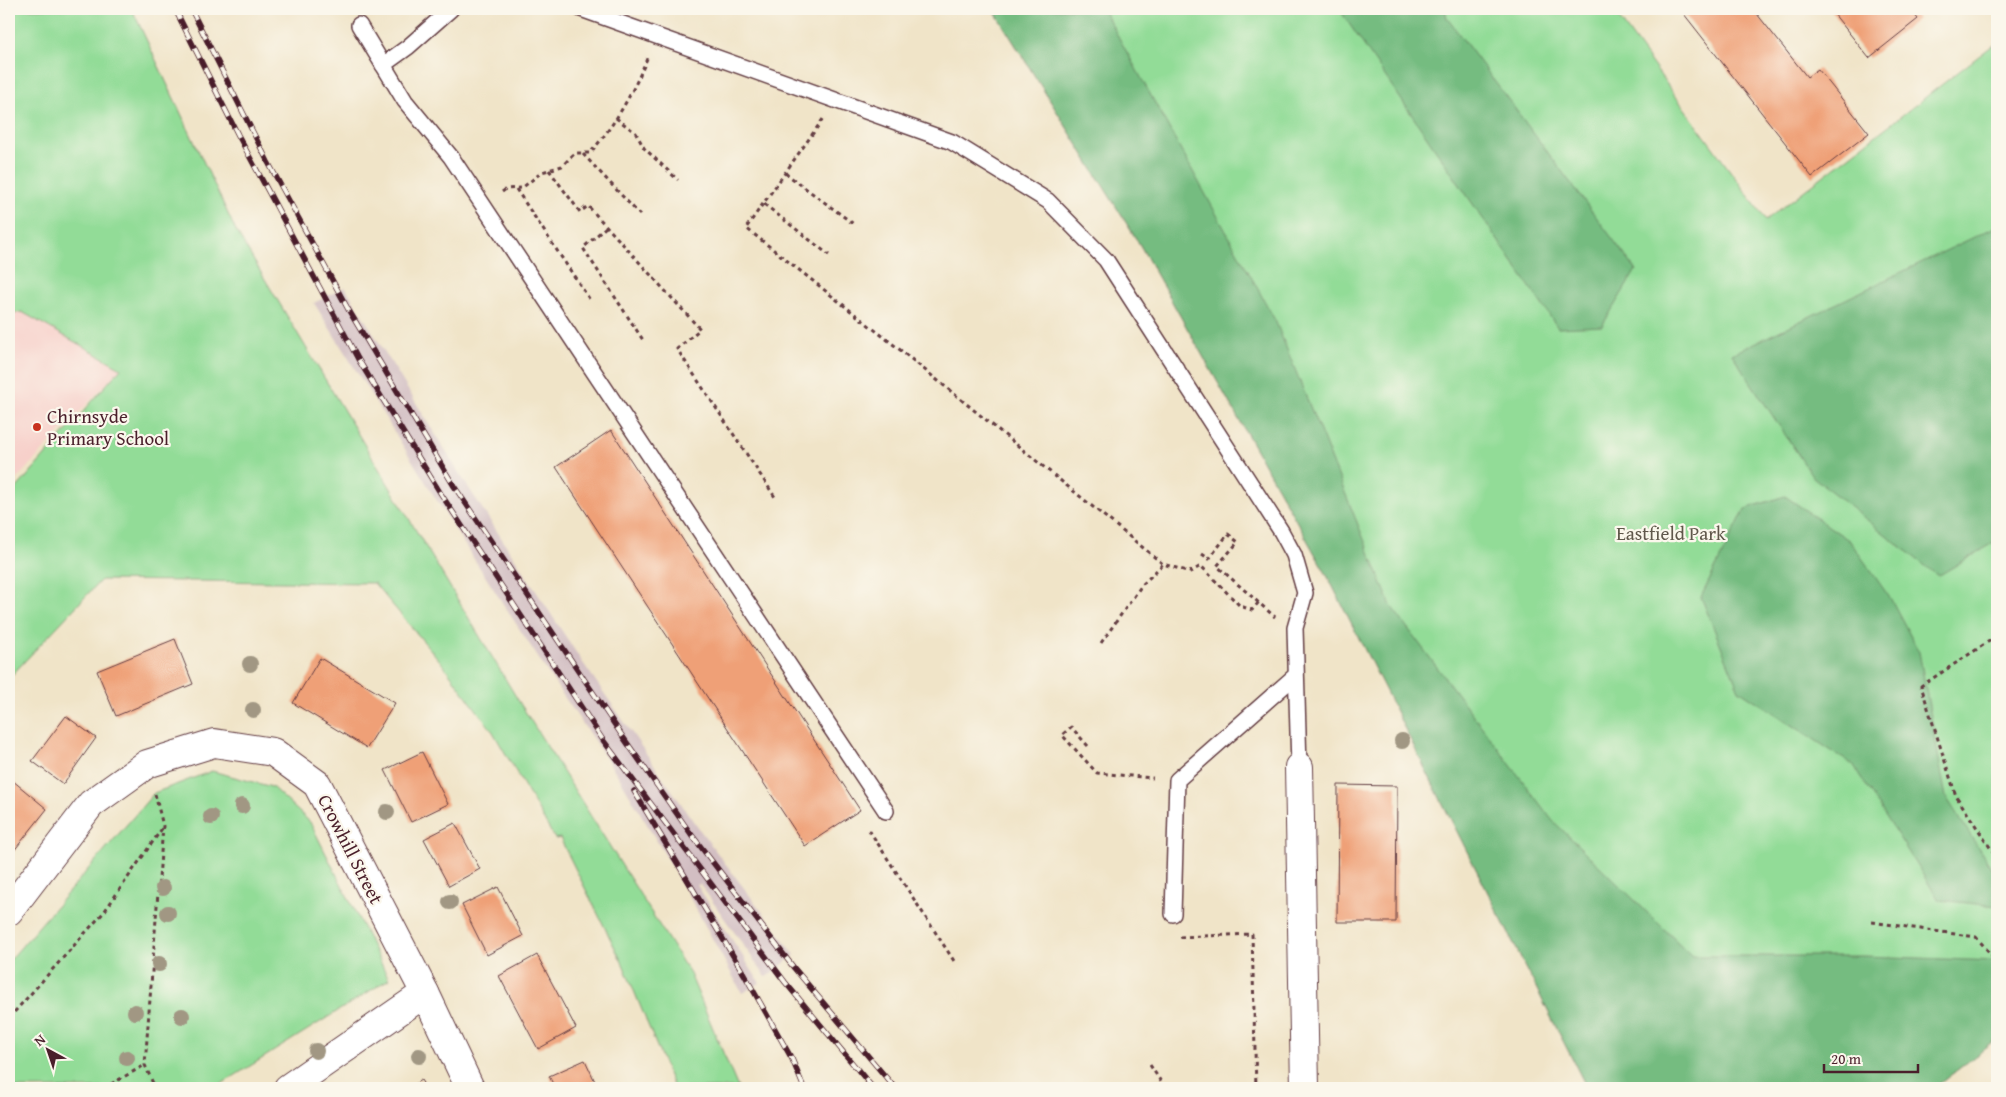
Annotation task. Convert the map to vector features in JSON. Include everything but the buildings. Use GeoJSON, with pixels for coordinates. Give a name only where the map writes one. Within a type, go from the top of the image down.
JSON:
{"type":"FeatureCollection","features":[{"type":"Feature","properties":{"kind":"street","name":"Crowhill Street"},"geometry":{"type":"LineString","coordinates":[[9,911],[91,804],[147,764],[214,743],[273,752],[317,784],[425,993],[470,1088]]}},
{"type":"Feature","properties":{"kind":"street"},"geometry":{"type":"LineString","coordinates":[[1299,767],[1305,1088]]}},
{"type":"Feature","properties":{"kind":"street"},"geometry":{"type":"LineString","coordinates":[[288,1088],[425,993]]}},
{"type":"Feature","properties":{"kind":"lane"},"geometry":{"type":"LineString","coordinates":[[383,66],[451,9]]}},
{"type":"Feature","properties":{"kind":"lane"},"geometry":{"type":"LineString","coordinates":[[581,9],[952,142],[1048,201],[1106,260],[1282,531],[1294,554],[1305,593],[1295,628],[1299,767]]}},
{"type":"Feature","properties":{"kind":"lane"},"geometry":{"type":"LineString","coordinates":[[359,25],[405,101],[451,157],[886,811]]}},
{"type":"Feature","properties":{"kind":"lane"},"geometry":{"type":"LineString","coordinates":[[1173,914],[1177,780],[1295,676]]}},
{"type":"Feature","properties":{"kind":"path"},"geometry":{"type":"LineString","coordinates":[[483,205],[506,189],[522,188],[542,172],[562,166],[575,153],[590,153],[616,118],[640,75],[656,36]]}},
{"type":"Feature","properties":{"kind":"path"},"geometry":{"type":"LineString","coordinates":[[836,101],[746,228],[899,349],[1162,564],[1190,572],[1201,566],[1240,606],[1252,610],[1259,602]]}},
{"type":"Feature","properties":{"kind":"path"},"geometry":{"type":"LineString","coordinates":[[616,118],[636,133],[644,148],[678,180]]}},
{"type":"Feature","properties":{"kind":"path"},"geometry":{"type":"LineString","coordinates":[[583,153],[640,215]]}},
{"type":"Feature","properties":{"kind":"path"},"geometry":{"type":"LineString","coordinates":[[549,170],[580,212],[588,206],[700,329],[677,349],[775,497]]}},
{"type":"Feature","properties":{"kind":"path"},"geometry":{"type":"LineString","coordinates":[[785,173],[855,225]]}},
{"type":"Feature","properties":{"kind":"path"},"geometry":{"type":"LineString","coordinates":[[516,189],[590,300]]}},
{"type":"Feature","properties":{"kind":"path"},"geometry":{"type":"LineString","coordinates":[[764,204],[829,254]]}},
{"type":"Feature","properties":{"kind":"path"},"geometry":{"type":"LineString","coordinates":[[606,227],[582,248],[643,340]]}},
{"type":"Feature","properties":{"kind":"path"},"geometry":{"type":"LineString","coordinates":[[1202,554],[1209,560],[1228,534],[1238,542],[1217,566],[1280,622],[1295,628]]}},
{"type":"Feature","properties":{"kind":"path"},"geometry":{"type":"LineString","coordinates":[[1102,642],[1142,585],[1162,564]]}},
{"type":"Feature","properties":{"kind":"path"},"geometry":{"type":"LineString","coordinates":[[1997,636],[1921,686],[1956,796],[1997,858]]}},
{"type":"Feature","properties":{"kind":"path"},"geometry":{"type":"LineString","coordinates":[[1088,746],[1071,727],[1062,735],[1097,773],[1177,780]]}},
{"type":"Feature","properties":{"kind":"path"},"geometry":{"type":"LineString","coordinates":[[147,764],[163,826],[145,1065],[155,1088]]}},
{"type":"Feature","properties":{"kind":"path"},"geometry":{"type":"LineString","coordinates":[[886,811],[866,825],[956,964]]}},
{"type":"Feature","properties":{"kind":"path"},"geometry":{"type":"LineString","coordinates":[[9,1018],[104,912],[163,826]]}},
{"type":"Feature","properties":{"kind":"path"},"geometry":{"type":"LineString","coordinates":[[1173,914],[1172,938],[1252,934],[1256,1088]]}},
{"type":"Feature","properties":{"kind":"path"},"geometry":{"type":"LineString","coordinates":[[1872,922],[1976,937],[1997,960]]}},
{"type":"Feature","properties":{"kind":"path"},"geometry":{"type":"LineString","coordinates":[[104,1088],[145,1065]]}},
{"type":"Feature","properties":{"kind":"path"},"geometry":{"type":"LineString","coordinates":[[1150,1065],[1165,1088]]}},
{"type":"Feature","properties":{"kind":"shaded area"},"geometry":{"type":"Polygon","coordinates":[[[345,287],[459,473],[581,660],[696,825],[795,955],[766,977],[700,884],[697,885],[760,983],[742,993],[683,885],[619,777],[552,679],[461,539],[314,303],[345,287]]]}},
{"type":"Feature","properties":{"kind":"shaded area","name":"Chirnsyde Primary School"},"geometry":{"type":"Polygon","coordinates":[[[22,312],[121,368],[9,487],[9,314],[22,312]]]}},
{"type":"Feature","properties":{"kind":"green space"},"geometry":{"type":"Polygon","coordinates":[[[9,9],[132,9],[236,231],[518,700],[690,974],[738,1088],[674,1088],[623,964],[560,838],[555,839],[493,732],[441,662],[374,583],[101,580],[9,678],[9,497],[121,368],[22,312],[9,314],[9,9]]]}},
{"type":"Feature","properties":{"kind":"green space","name":"Eastfield Park"},"geometry":{"type":"Polygon","coordinates":[[[993,9],[1612,9],[1766,220],[1997,42],[1997,1039],[1934,1088],[1587,1088],[1327,575],[1140,245],[993,9]]]}},
{"type":"Feature","properties":{"kind":"green space"},"geometry":{"type":"Polygon","coordinates":[[[993,9],[1103,9],[1275,320],[1391,606],[1552,820],[1692,956],[1864,956],[1997,961],[1997,1039],[1934,1088],[1587,1088],[1327,575],[1140,245],[993,9]]]}},
{"type":"Feature","properties":{"kind":"green space"},"geometry":{"type":"Polygon","coordinates":[[[1339,9],[1445,9],[1447,18],[1636,270],[1602,326],[1558,328],[1339,9]]]}},
{"type":"Feature","properties":{"kind":"green space"},"geometry":{"type":"Polygon","coordinates":[[[1997,226],[1997,541],[1938,576],[1813,477],[1732,354],[1997,226]]]}},
{"type":"Feature","properties":{"kind":"green space"},"geometry":{"type":"Polygon","coordinates":[[[1785,496],[1850,541],[1892,601],[1919,652],[1946,797],[1997,877],[1997,906],[1939,900],[1853,765],[1739,690],[1701,597],[1745,509],[1785,496]]]}},
{"type":"Feature","properties":{"kind":"green space"},"geometry":{"type":"Polygon","coordinates":[[[212,771],[272,787],[310,822],[389,979],[215,1088],[9,1088],[9,961],[154,793],[212,771]]]}},
{"type":"Feature","properties":{"kind":"railway"},"geometry":{"type":"LineString","coordinates":[[175,9],[238,135],[358,359],[441,494],[603,740],[785,982],[873,1088]]}},
{"type":"Feature","properties":{"kind":"railway"},"geometry":{"type":"LineString","coordinates":[[191,9],[268,162],[348,309],[454,486],[623,737],[691,834],[794,968],[895,1088]]}},
{"type":"Feature","properties":{"kind":"railway"},"geometry":{"type":"LineString","coordinates":[[634,791],[744,974],[792,1059],[804,1088]]}},
{"type":"Feature","properties":{"kind":"place","name":"Chirnsyde Primary School"},"geometry":{"type":"Point","coordinates":[37,427]}}]}
